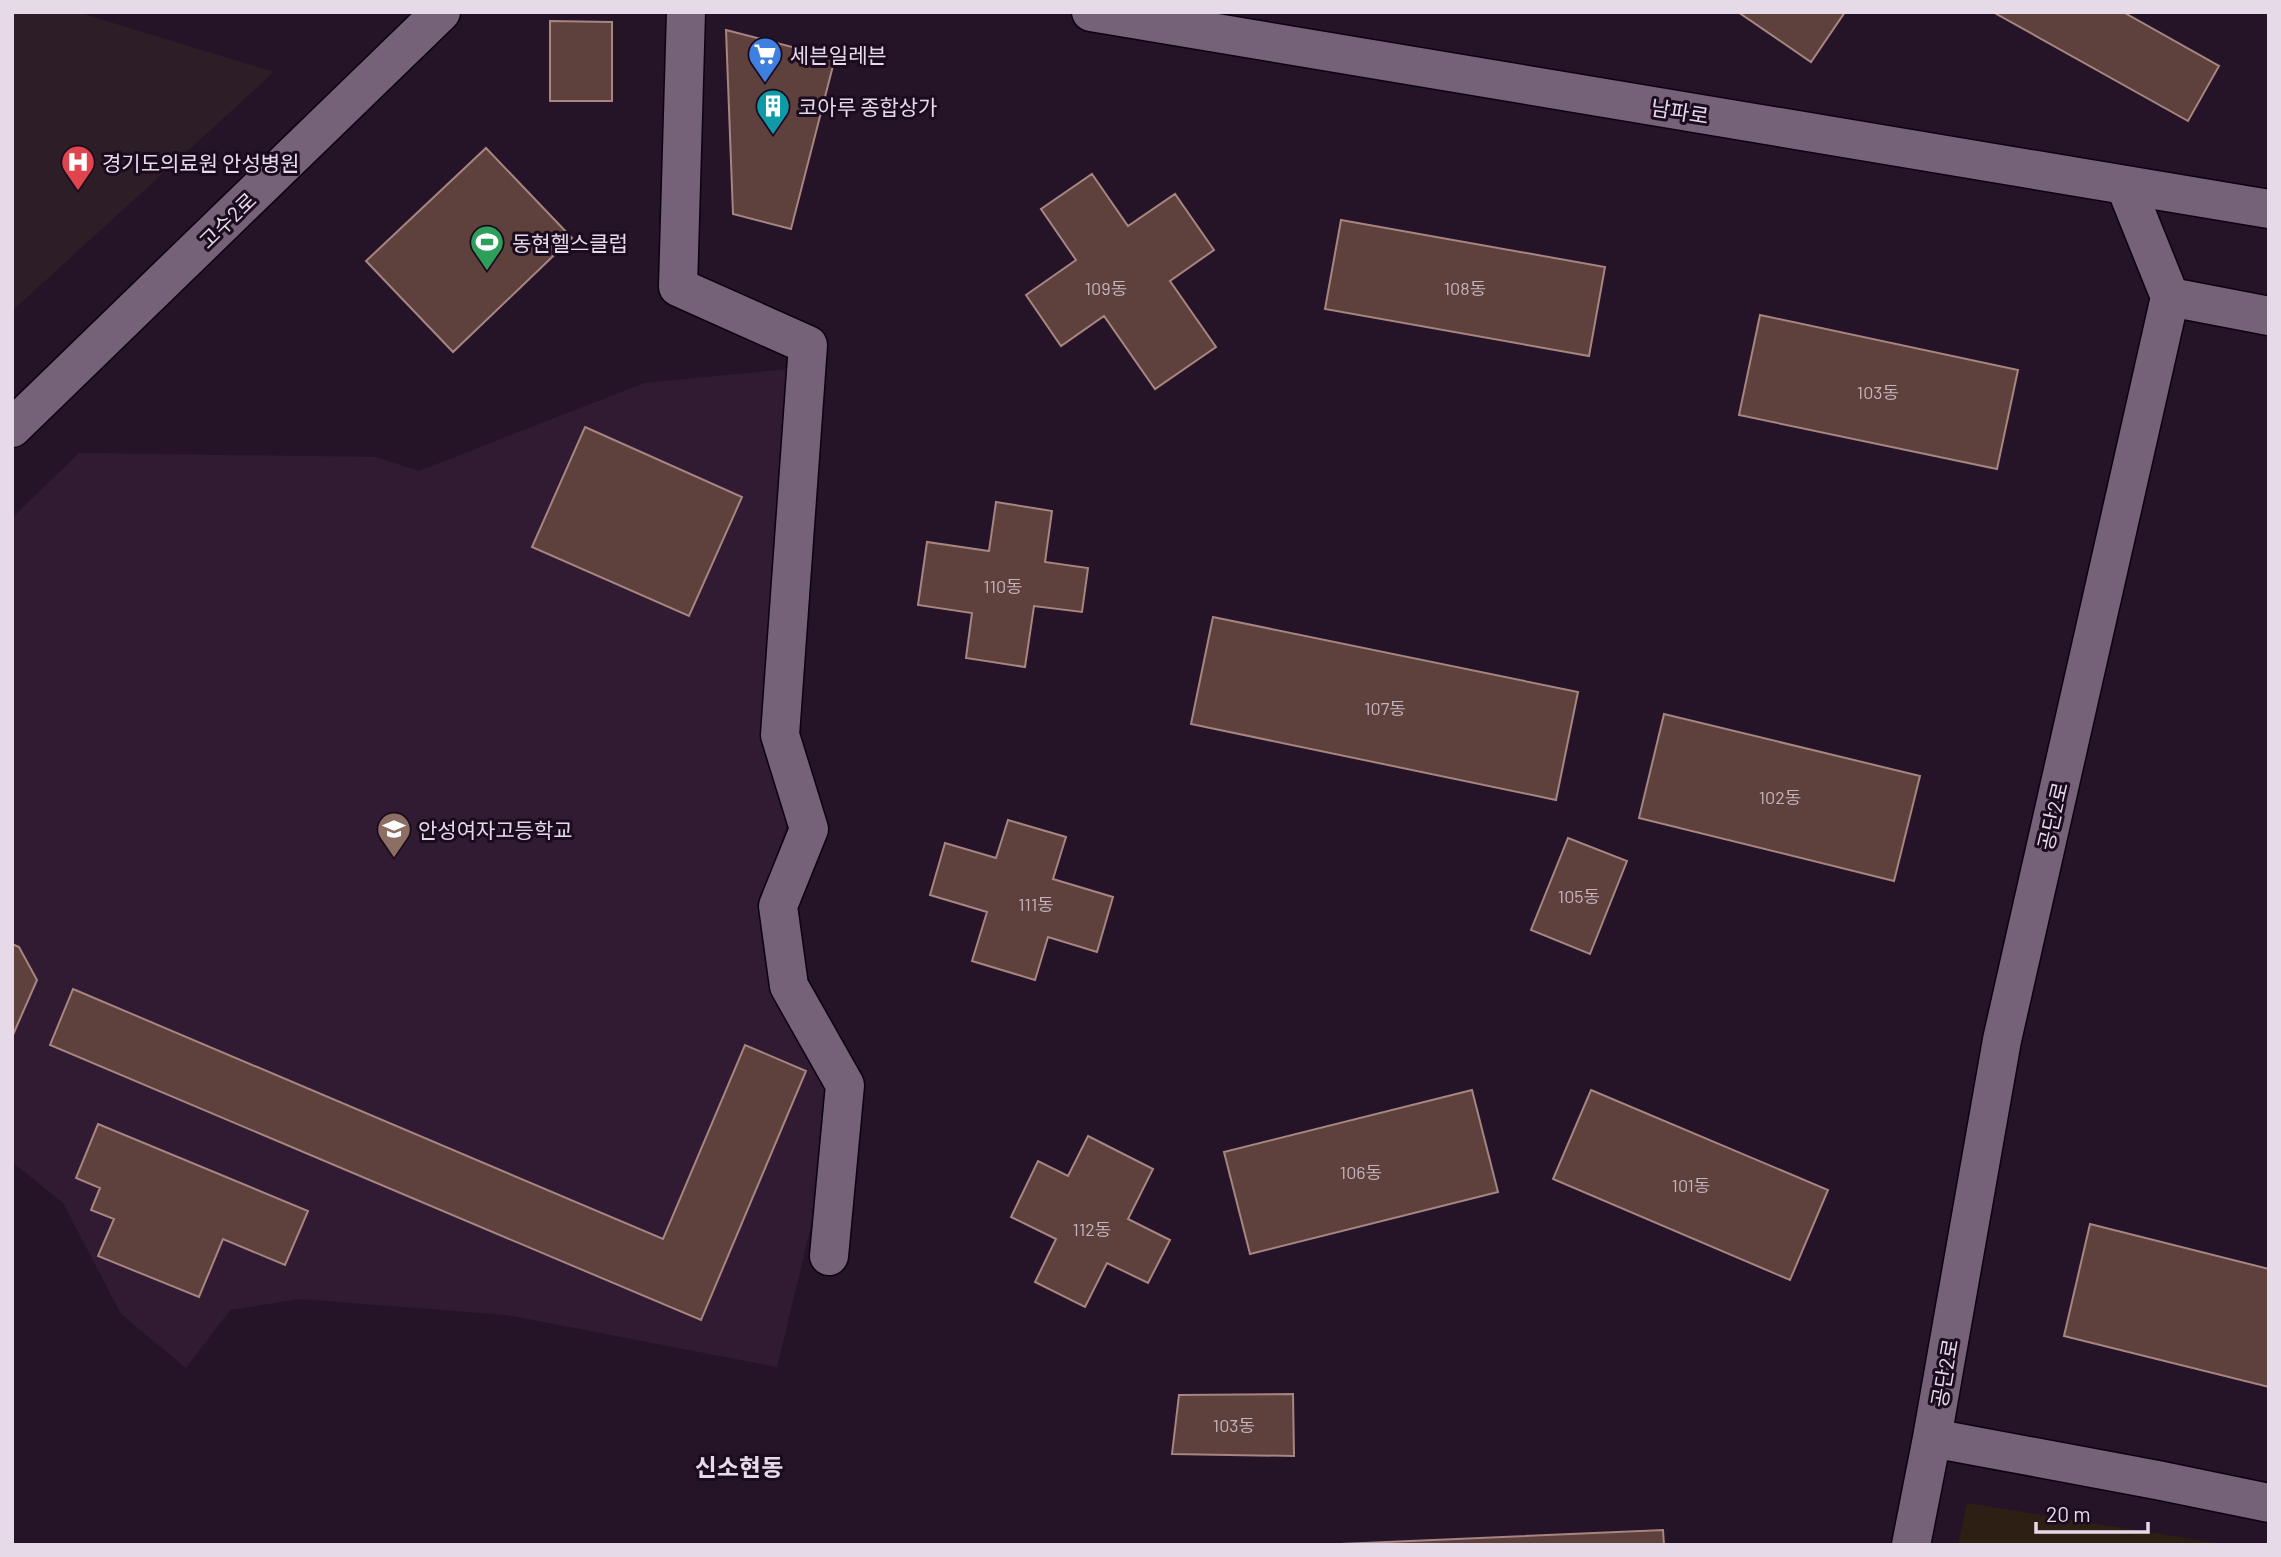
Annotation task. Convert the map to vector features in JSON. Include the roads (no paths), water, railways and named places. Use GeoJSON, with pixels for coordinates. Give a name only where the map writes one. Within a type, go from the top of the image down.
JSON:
{"type":"FeatureCollection","features":[{"type":"Feature","properties":{"kind":"street","name":"고수2로"},"geometry":{"type":"LineString","coordinates":[[12,428],[441,12]]}},
{"type":"Feature","properties":{"kind":"street"},"geometry":{"type":"LineString","coordinates":[[686,12],[678,287],[808,345],[780,735],[809,829],[778,906],[789,985],[845,1085],[829,1256]]}},
{"type":"Feature","properties":{"kind":"street","name":"남파로"},"geometry":{"type":"LineString","coordinates":[[1091,12],[2269,209]]}},
{"type":"Feature","properties":{"kind":"street"},"geometry":{"type":"LineString","coordinates":[[2125,185],[2170,297],[2269,316]]}},
{"type":"Feature","properties":{"kind":"street","name":"공단2로"},"geometry":{"type":"LineString","coordinates":[[1912,1545],[2002,1040],[2170,297]]}},
{"type":"Feature","properties":{"kind":"street"},"geometry":{"type":"LineString","coordinates":[[1932,1438],[2269,1503]]}},
{"type":"Feature","properties":{"kind":"place","name":"세븐일레븐"},"geometry":{"type":"Point","coordinates":[765,84]}},
{"type":"Feature","properties":{"kind":"place","name":"코아루 종합상가"},"geometry":{"type":"Point","coordinates":[773,136]}},
{"type":"Feature","properties":{"kind":"place","name":"경기도의료원 안성병원"},"geometry":{"type":"Point","coordinates":[78,192]}},
{"type":"Feature","properties":{"kind":"place","name":"동현헬스클럽"},"geometry":{"type":"Point","coordinates":[487,272]}},
{"type":"Feature","properties":{"kind":"place","name":"안성여자고등학교"},"geometry":{"type":"Point","coordinates":[394,859]}},
{"type":"Feature","properties":{"kind":"district","name":"신소현동"},"geometry":{"type":"Point","coordinates":[739,1466]}}]}
